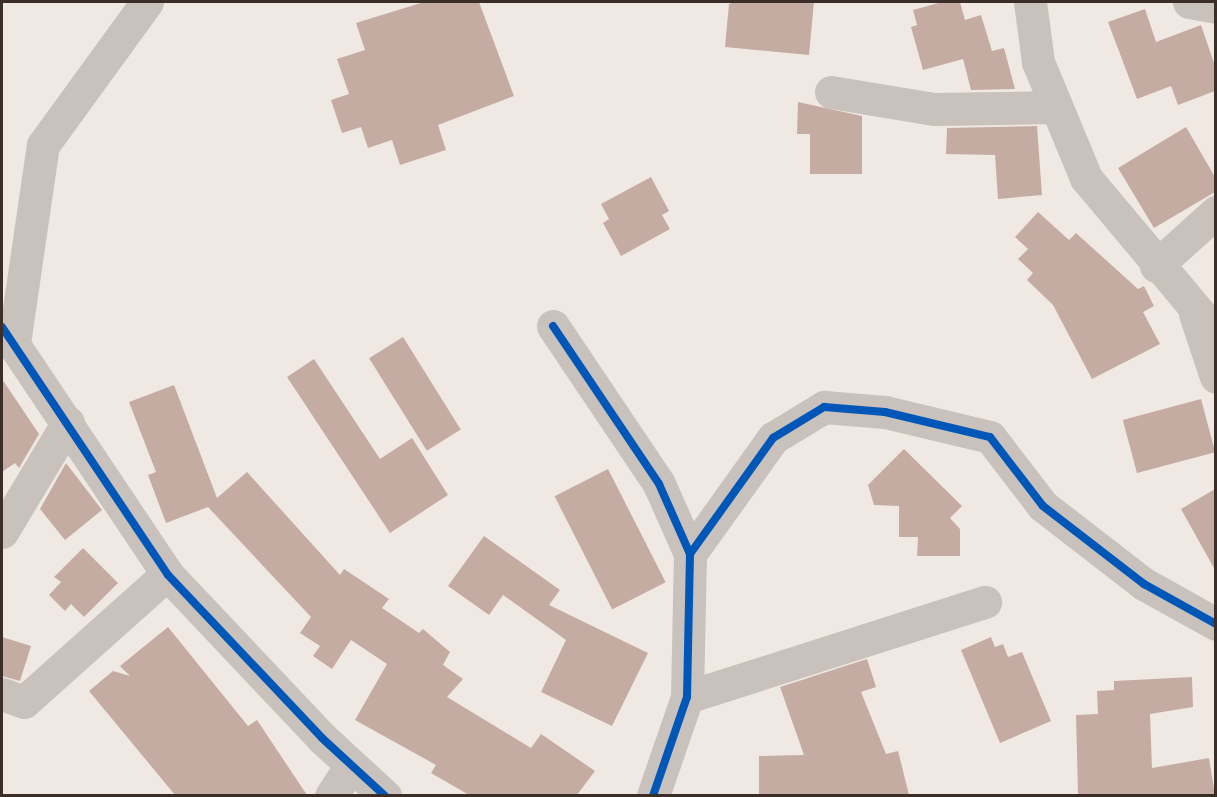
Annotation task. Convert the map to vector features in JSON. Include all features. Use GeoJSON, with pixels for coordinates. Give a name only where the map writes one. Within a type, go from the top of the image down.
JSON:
{"type":"FeatureCollection","features":[{"type":"Feature","properties":{"kind":"street"},"geometry":{"type":"LineString","coordinates":[[147,2],[43,145],[8,335],[168,574],[351,765],[384,795]]}},
{"type":"Feature","properties":{"kind":"street"},"geometry":{"type":"LineString","coordinates":[[1030,2],[1038,62],[1086,178],[1205,323],[1215,377]]}},
{"type":"Feature","properties":{"kind":"street"},"geometry":{"type":"LineString","coordinates":[[1189,2],[1215,7]]}},
{"type":"Feature","properties":{"kind":"street"},"geometry":{"type":"LineString","coordinates":[[831,92],[934,109],[1056,108]]}},
{"type":"Feature","properties":{"kind":"street"},"geometry":{"type":"LineString","coordinates":[[1156,266],[1215,212]]}},
{"type":"Feature","properties":{"kind":"street"},"geometry":{"type":"LineString","coordinates":[[553,326],[659,484],[690,554],[687,697],[653,795]]}},
{"type":"Feature","properties":{"kind":"street"},"geometry":{"type":"LineString","coordinates":[[690,554],[773,438],[824,407],[885,412],[990,437],[1043,506],[1144,584],[1215,624]]}},
{"type":"Feature","properties":{"kind":"street"},"geometry":{"type":"LineString","coordinates":[[2,532],[68,422]]}},
{"type":"Feature","properties":{"kind":"street"},"geometry":{"type":"LineString","coordinates":[[2,694],[24,702],[168,574]]}},
{"type":"Feature","properties":{"kind":"street"},"geometry":{"type":"LineString","coordinates":[[687,697],[985,602]]}},
{"type":"Feature","properties":{"kind":"street"},"geometry":{"type":"LineString","coordinates":[[331,795],[351,765]]}},
{"type":"Feature","properties":{"kind":"building"},"geometry":{"type":"Polygon","coordinates":[[[424,2],[479,2],[514,96],[438,125],[446,150],[400,165],[392,140],[368,148],[361,127],[342,133],[331,100],[349,94],[337,59],[365,50],[356,23],[424,2]]]}},
{"type":"Feature","properties":{"kind":"building"},"geometry":{"type":"Polygon","coordinates":[[[734,2],[814,2],[809,55],[725,47],[729,4],[734,2]]]}},
{"type":"Feature","properties":{"kind":"building"},"geometry":{"type":"Polygon","coordinates":[[[942,2],[960,2],[965,20],[981,15],[992,51],[1004,48],[1015,89],[971,90],[963,59],[923,70],[911,27],[917,25],[913,10],[942,2]]]}},
{"type":"Feature","properties":{"kind":"building"},"geometry":{"type":"Polygon","coordinates":[[[1145,9],[1156,42],[1201,25],[1215,66],[1215,91],[1178,105],[1171,86],[1137,99],[1108,22],[1145,9]]]}},
{"type":"Feature","properties":{"kind":"building"},"geometry":{"type":"Polygon","coordinates":[[[798,102],[862,116],[862,174],[810,174],[810,134],[797,134],[798,102]]]}},
{"type":"Feature","properties":{"kind":"building"},"geometry":{"type":"Polygon","coordinates":[[[1037,126],[1042,195],[998,199],[995,155],[946,154],[947,128],[1037,126]]]}},
{"type":"Feature","properties":{"kind":"building"},"geometry":{"type":"Polygon","coordinates":[[[1186,127],[1215,177],[1215,192],[1154,228],[1118,168],[1186,127]]]}},
{"type":"Feature","properties":{"kind":"building"},"geometry":{"type":"Polygon","coordinates":[[[651,177],[669,211],[662,215],[670,229],[621,256],[603,223],[609,219],[601,204],[651,177]]]}},
{"type":"Feature","properties":{"kind":"building"},"geometry":{"type":"Polygon","coordinates":[[[1038,212],[1069,240],[1076,233],[1138,289],[1144,286],[1154,306],[1143,312],[1160,344],[1092,379],[1053,305],[1027,280],[1033,273],[1018,259],[1028,249],[1015,237],[1038,212]]]}},
{"type":"Feature","properties":{"kind":"building"},"geometry":{"type":"Polygon","coordinates":[[[403,337],[461,429],[427,451],[369,358],[403,337]]]}},
{"type":"Feature","properties":{"kind":"building"},"geometry":{"type":"Polygon","coordinates":[[[314,359],[380,459],[412,438],[448,495],[390,533],[287,377],[314,359]]]}},
{"type":"Feature","properties":{"kind":"building"},"geometry":{"type":"Polygon","coordinates":[[[2,379],[39,434],[19,468],[15,463],[2,472],[2,379]]]}},
{"type":"Feature","properties":{"kind":"building"},"geometry":{"type":"Polygon","coordinates":[[[174,385],[217,498],[247,472],[340,575],[344,569],[389,599],[382,608],[419,633],[423,629],[450,652],[443,665],[463,679],[447,697],[531,748],[541,734],[595,771],[577,795],[469,795],[431,773],[436,765],[355,720],[387,664],[351,640],[332,669],[313,656],[320,646],[300,633],[311,617],[208,507],[166,523],[148,475],[156,472],[129,402],[174,385]]]}},
{"type":"Feature","properties":{"kind":"building"},"geometry":{"type":"Polygon","coordinates":[[[1201,399],[1215,452],[1137,473],[1123,420],[1201,399]]]}},
{"type":"Feature","properties":{"kind":"building"},"geometry":{"type":"Polygon","coordinates":[[[904,449],[962,506],[950,518],[960,529],[960,556],[917,556],[918,537],[899,537],[899,506],[874,505],[868,485],[904,449]]]}},
{"type":"Feature","properties":{"kind":"building"},"geometry":{"type":"Polygon","coordinates":[[[66,463],[102,510],[65,540],[40,509],[66,463]]]}},
{"type":"Feature","properties":{"kind":"building"},"geometry":{"type":"Polygon","coordinates":[[[608,469],[666,582],[612,609],[555,496],[608,469]]]}},
{"type":"Feature","properties":{"kind":"building"},"geometry":{"type":"Polygon","coordinates":[[[1215,489],[1215,570],[1181,509],[1215,489]]]}},
{"type":"Feature","properties":{"kind":"building"},"geometry":{"type":"Polygon","coordinates":[[[484,536],[560,590],[549,605],[648,653],[612,726],[541,692],[566,640],[503,595],[489,615],[448,586],[484,536]]]}},
{"type":"Feature","properties":{"kind":"building"},"geometry":{"type":"Polygon","coordinates":[[[83,548],[118,583],[84,617],[71,604],[65,611],[49,595],[61,582],[54,577],[83,548]]]}},
{"type":"Feature","properties":{"kind":"building"},"geometry":{"type":"Polygon","coordinates":[[[168,627],[248,726],[257,720],[307,795],[175,795],[89,691],[113,671],[130,676],[120,666],[168,627]]]}},
{"type":"Feature","properties":{"kind":"building"},"geometry":{"type":"Polygon","coordinates":[[[2,637],[31,646],[20,681],[2,676],[2,637]]]}},
{"type":"Feature","properties":{"kind":"building"},"geometry":{"type":"Polygon","coordinates":[[[991,637],[995,647],[1003,644],[1008,657],[1022,652],[1051,721],[1000,743],[961,650],[991,637]]]}},
{"type":"Feature","properties":{"kind":"building"},"geometry":{"type":"Polygon","coordinates":[[[867,659],[876,687],[861,692],[886,754],[898,751],[909,795],[759,795],[759,756],[804,755],[780,687],[867,659]]]}},
{"type":"Feature","properties":{"kind":"building"},"geometry":{"type":"Polygon","coordinates":[[[1192,677],[1193,707],[1150,714],[1152,768],[1209,758],[1215,795],[1078,795],[1076,715],[1098,714],[1097,691],[1114,690],[1114,681],[1192,677]]]}},
{"type":"Feature","properties":{"kind":"cycle path"},"geometry":{"type":"LineString","coordinates":[[553,326],[659,484],[690,554],[687,697],[653,796]]}},
{"type":"Feature","properties":{"kind":"cycle path"},"geometry":{"type":"LineString","coordinates":[[2,327],[168,575],[322,738],[385,796]]}},
{"type":"Feature","properties":{"kind":"cycle path"},"geometry":{"type":"LineString","coordinates":[[690,554],[773,438],[824,407],[885,412],[990,437],[1043,506],[1144,584],[1216,624]]}}]}
